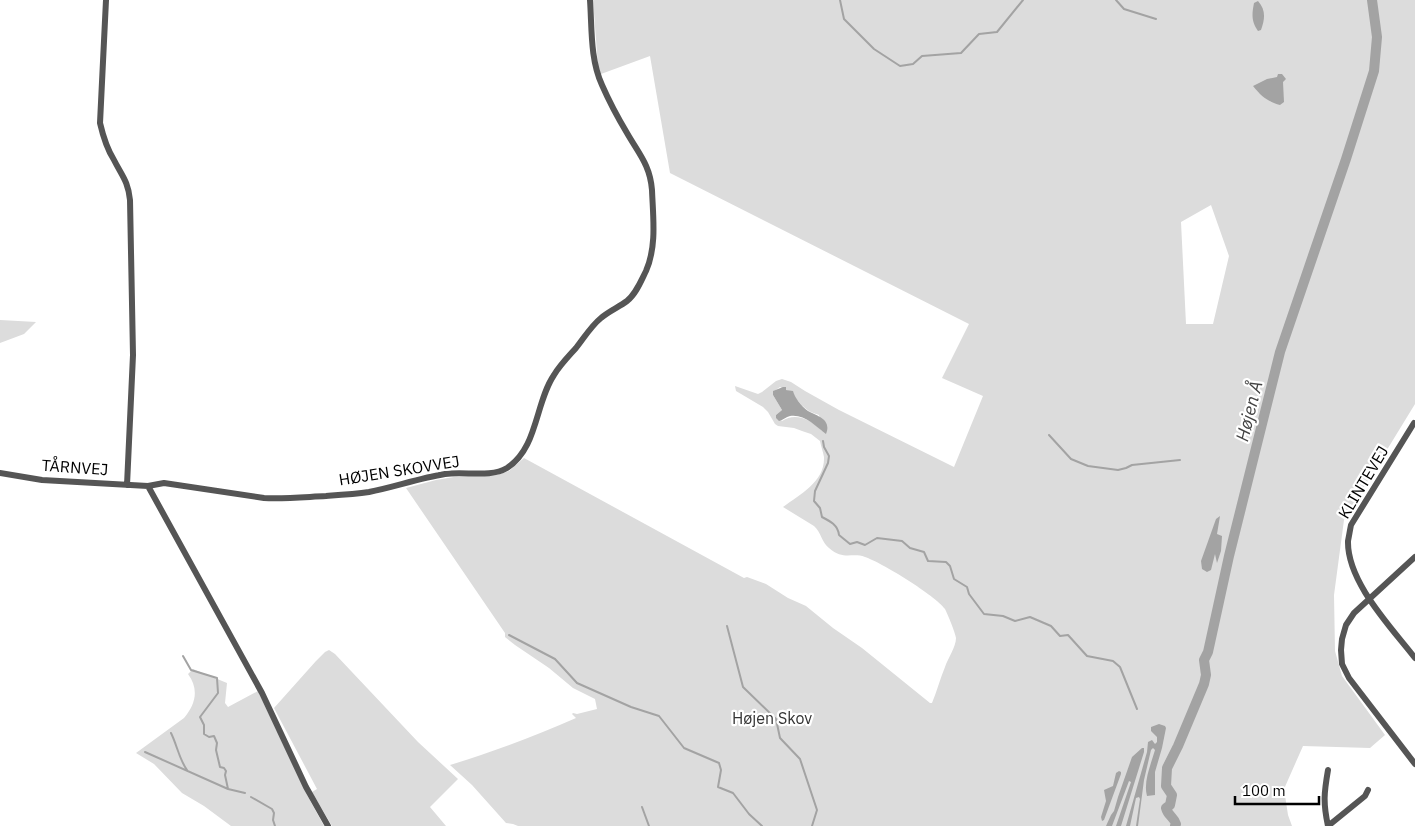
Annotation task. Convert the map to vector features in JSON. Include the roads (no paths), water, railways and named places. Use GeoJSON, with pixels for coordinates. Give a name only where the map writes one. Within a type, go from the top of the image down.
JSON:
{"type":"FeatureCollection","features":[{"type":"Feature","properties":{"kind":"street"},"geometry":{"type":"LineString","coordinates":[[106,0],[100,123],[113,159],[129,187],[130,200],[134,355],[127,485]]}},
{"type":"Feature","properties":{"kind":"street","name":"HØJEN SKOVVEJ"},"geometry":{"type":"LineString","coordinates":[[148,486],[164,483],[280,499],[346,494],[367,492],[445,474],[493,472],[505,469],[521,455],[527,446],[548,384],[554,374],[602,317],[629,300],[638,288],[647,269],[652,251],[652,188],[650,176],[646,164],[627,133],[596,69],[590,0]]}},
{"type":"Feature","properties":{"kind":"street","name":"KLINTEVEJ"},"geometry":{"type":"LineString","coordinates":[[1414,423],[1351,525],[1348,540],[1352,565],[1358,580],[1370,599],[1412,649],[1415,658]]}},
{"type":"Feature","properties":{"kind":"street","name":"TÅRNVEJ"},"geometry":{"type":"LineString","coordinates":[[0,473],[42,480],[148,486]]}},
{"type":"Feature","properties":{"kind":"street"},"geometry":{"type":"LineString","coordinates":[[148,486],[262,693],[306,787],[328,826]]}},
{"type":"Feature","properties":{"kind":"street"},"geometry":{"type":"LineString","coordinates":[[1415,557],[1354,613],[1346,625],[1340,650],[1342,664],[1349,678],[1415,764]]}},
{"type":"Feature","properties":{"kind":"street"},"geometry":{"type":"LineString","coordinates":[[1328,770],[1324,796],[1324,810],[1328,826],[1365,796],[1368,790]]}},
{"type":"Feature","properties":{"kind":"waterway"},"geometry":{"type":"LineString","coordinates":[[840,0],[844,19],[874,49],[900,66],[913,64],[922,56],[961,53],[979,34],[997,32],[1023,0]]}},
{"type":"Feature","properties":{"kind":"waterway"},"geometry":{"type":"LineString","coordinates":[[1116,0],[1124,9],[1156,19]]}},
{"type":"Feature","properties":{"kind":"waterway","name":"Højen Å"},"geometry":{"type":"LineString","coordinates":[[1175,826],[1176,824],[1166,808],[1170,805],[1172,795],[1166,786],[1167,768],[1204,684],[1206,675],[1204,660],[1208,652],[1229,556],[1280,352],[1374,71],[1377,37],[1372,0]]}},
{"type":"Feature","properties":{"kind":"waterway"},"geometry":{"type":"LineString","coordinates":[[1049,435],[1071,459],[1088,466],[1118,470],[1132,465],[1180,460]]}},
{"type":"Feature","properties":{"kind":"waterway"},"geometry":{"type":"LineString","coordinates":[[823,441],[829,456],[828,463],[815,491],[814,501],[820,508],[822,517],[835,526],[839,535],[850,544],[857,542],[865,545],[877,538],[902,541],[910,548],[924,552],[928,561],[946,562],[950,566],[954,579],[967,587],[969,594],[984,614],[1003,616],[1015,621],[1030,617],[1051,626],[1060,636],[1068,635],[1087,656],[1113,661],[1120,667],[1137,709]]}},
{"type":"Feature","properties":{"kind":"waterway"},"geometry":{"type":"LineString","coordinates":[[727,626],[743,687],[776,719],[780,738],[800,759],[817,810],[812,826]]}},
{"type":"Feature","properties":{"kind":"waterway"},"geometry":{"type":"LineString","coordinates":[[509,635],[555,659],[577,683],[631,707],[659,716],[684,748],[719,763],[721,770],[718,787],[733,793],[749,814],[762,826]]}},
{"type":"Feature","properties":{"kind":"waterway"},"geometry":{"type":"LineString","coordinates":[[183,656],[191,670],[217,678],[218,693],[200,717],[204,725],[204,734],[209,737],[214,736],[217,743],[216,750],[220,767],[226,771],[228,789]]}},
{"type":"Feature","properties":{"kind":"waterway"},"geometry":{"type":"LineString","coordinates":[[171,733],[187,770]]}},
{"type":"Feature","properties":{"kind":"waterway"},"geometry":{"type":"LineString","coordinates":[[145,752],[228,789],[245,793]]}},
{"type":"Feature","properties":{"kind":"waterway"},"geometry":{"type":"LineString","coordinates":[[251,797],[272,809],[275,826]]}},
{"type":"Feature","properties":{"kind":"waterway"},"geometry":{"type":"LineString","coordinates":[[642,807],[649,826]]}},
{"type":"Feature","properties":{"kind":"park label","name":"Højen Skov"},"geometry":{"type":"Point","coordinates":[772,718]}}]}
